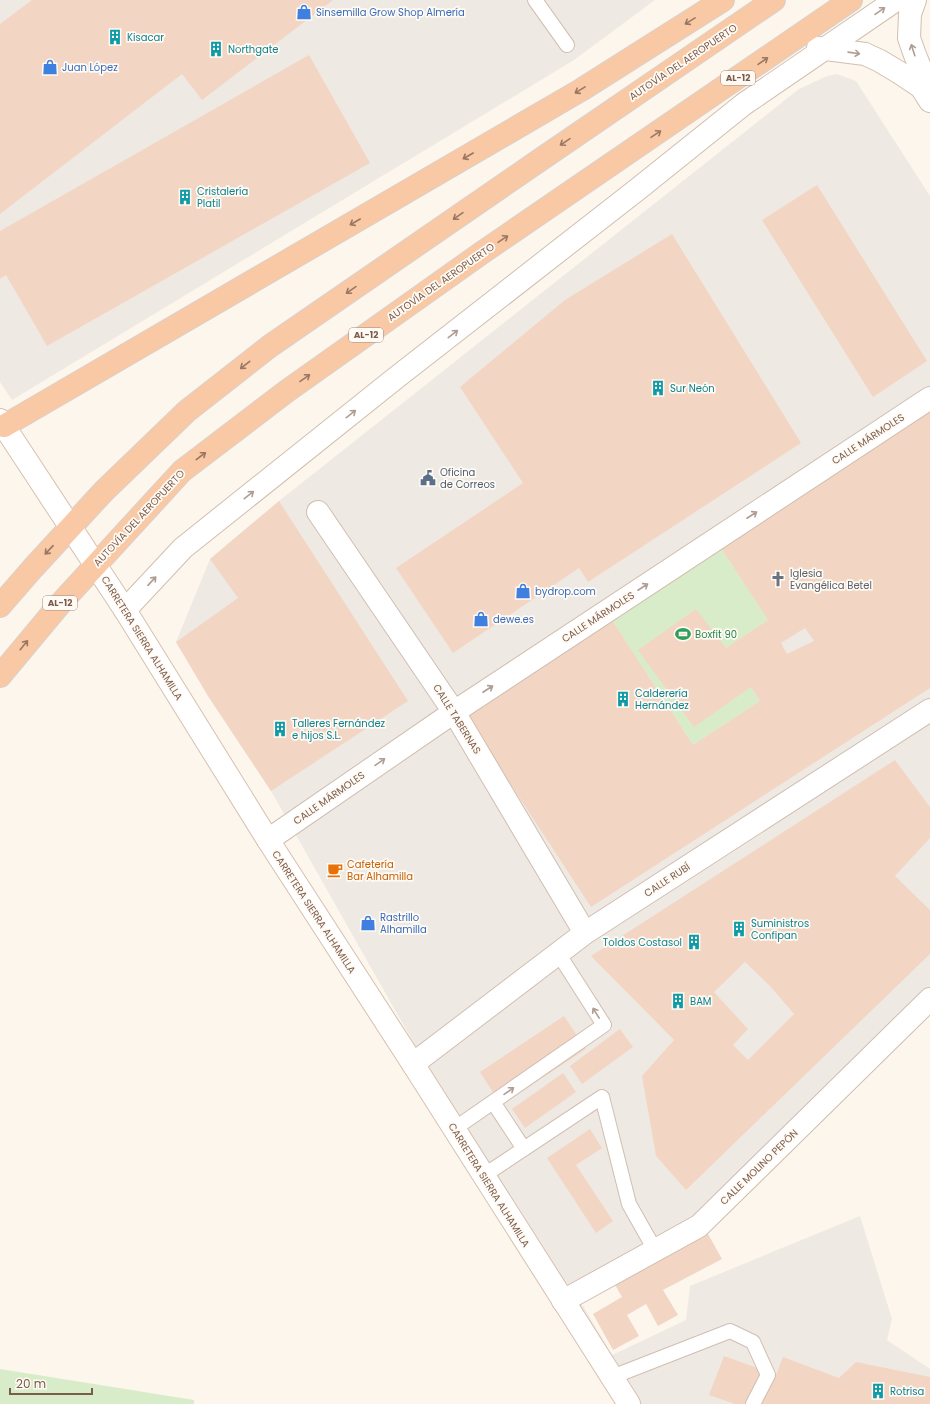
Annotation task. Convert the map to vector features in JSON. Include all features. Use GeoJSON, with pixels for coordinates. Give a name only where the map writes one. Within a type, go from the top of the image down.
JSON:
{"type":"FeatureCollection","features":[{"type":"Feature","properties":{"kind":"highway"},"geometry":{"type":"LineString","coordinates":[[2,423],[581,90],[722,0]]}},
{"type":"Feature","properties":{"kind":"highway","name":"AUTOVÍA DEL AEROPUERTO"},"geometry":{"type":"LineString","coordinates":[[0,606],[104,490],[187,411],[270,346],[530,166],[774,0]]}},
{"type":"Feature","properties":{"kind":"highway","name":"AUTOVÍA DEL AEROPUERTO"},"geometry":{"type":"LineString","coordinates":[[0,676],[38,628],[95,564],[182,471],[287,391],[490,248],[851,0]]}},
{"type":"Feature","properties":{"kind":"street"},"geometry":{"type":"LineString","coordinates":[[125,610],[183,548],[397,377],[643,185],[744,104],[896,0]]}},
{"type":"Feature","properties":{"kind":"street"},"geometry":{"type":"LineString","coordinates":[[915,0],[910,14],[909,38],[922,72],[925,94]]}},
{"type":"Feature","properties":{"kind":"street"},"geometry":{"type":"LineString","coordinates":[[788,44],[865,54],[900,73],[925,94]]}},
{"type":"Feature","properties":{"kind":"street","name":"CALLE MÁRMOLES"},"geometry":{"type":"LineString","coordinates":[[268,840],[454,712],[930,398]]}},
{"type":"Feature","properties":{"kind":"street","name":"CARRETERA SIERRA ALHAMILLA"},"geometry":{"type":"LineString","coordinates":[[2,423],[125,610],[268,840],[454,1128],[483,1176],[629,1404]]}},
{"type":"Feature","properties":{"kind":"street","name":"CALLE TABERNAS"},"geometry":{"type":"LineString","coordinates":[[318,512],[454,712],[585,933]]}},
{"type":"Feature","properties":{"kind":"street","name":"CALLE RUBÍ"},"geometry":{"type":"LineString","coordinates":[[413,1064],[585,933],[930,710]]}},
{"type":"Feature","properties":{"kind":"street","name":"CALLE MOLINO PEPÓN"},"geometry":{"type":"LineString","coordinates":[[563,1300],[699,1226],[930,999]]}},
{"type":"Feature","properties":{"kind":"lane"},"geometry":{"type":"LineString","coordinates":[[535,0],[567,45]]}},
{"type":"Feature","properties":{"kind":"lane"},"geometry":{"type":"LineString","coordinates":[[454,1128],[604,1025],[558,953]]}},
{"type":"Feature","properties":{"kind":"lane"},"geometry":{"type":"LineString","coordinates":[[483,1176],[602,1097],[629,1204],[655,1250]]}},
{"type":"Feature","properties":{"kind":"lane"},"geometry":{"type":"LineString","coordinates":[[492,1102],[524,1149]]}},
{"type":"Feature","properties":{"kind":"lane"},"geometry":{"type":"LineString","coordinates":[[612,1377],[730,1331],[753,1342],[768,1375],[753,1404]]}},
{"type":"Feature","properties":{"kind":"shaded area"},"geometry":{"type":"Polygon","coordinates":[[[0,0],[655,0],[574,60],[12,400],[0,382],[0,0]]]}},
{"type":"Feature","properties":{"kind":"shaded area"},"geometry":{"type":"Polygon","coordinates":[[[837,74],[856,81],[930,196],[930,995],[697,1220],[573,1289],[612,1355],[686,1320],[690,1286],[860,1216],[892,1319],[887,1340],[930,1369],[930,1404],[618,1404],[271,791],[208,696],[176,642],[210,559],[279,501],[799,89],[827,76],[837,74]]]}},
{"type":"Feature","properties":{"kind":"green space","name":"Boxfit 90"},"geometry":{"type":"Polygon","coordinates":[[[721,548],[768,620],[726,648],[760,701],[693,745],[612,620],[721,548]]]}},
{"type":"Feature","properties":{"kind":"green space"},"geometry":{"type":"Polygon","coordinates":[[[0,1369],[194,1400],[194,1404],[0,1404],[0,1369]]]}},
{"type":"Feature","properties":{"kind":"building"},"geometry":{"type":"Polygon","coordinates":[[[32,0],[333,0],[202,100],[182,74],[0,214],[0,24],[32,0]]]}},
{"type":"Feature","properties":{"kind":"building","name":"Cristalería Platil"},"geometry":{"type":"Polygon","coordinates":[[[309,55],[370,163],[47,346],[6,275],[0,279],[0,231],[309,55]]]}},
{"type":"Feature","properties":{"kind":"building"},"geometry":{"type":"Polygon","coordinates":[[[817,185],[927,361],[873,397],[762,220],[817,185]]]}},
{"type":"Feature","properties":{"kind":"building"},"geometry":{"type":"Polygon","coordinates":[[[672,234],[801,443],[588,582],[579,568],[453,653],[396,568],[523,483],[460,387],[565,300],[672,234]]]}},
{"type":"Feature","properties":{"kind":"building"},"geometry":{"type":"Polygon","coordinates":[[[930,412],[930,688],[591,907],[466,716],[612,620],[693,745],[760,701],[751,687],[694,727],[638,650],[696,609],[726,648],[768,620],[721,548],[930,412]],[[805,628],[781,643],[787,654],[814,641],[805,628]]]}},
{"type":"Feature","properties":{"kind":"building"},"geometry":{"type":"Polygon","coordinates":[[[279,501],[408,701],[271,791],[208,696],[176,642],[238,598],[210,559],[279,501]]]}},
{"type":"Feature","properties":{"kind":"building"},"geometry":{"type":"Polygon","coordinates":[[[895,760],[930,807],[930,838],[895,876],[930,910],[930,954],[686,1190],[656,1156],[642,1076],[674,1040],[591,956],[895,760]],[[745,962],[714,992],[748,1029],[733,1045],[748,1060],[794,1014],[770,986],[745,962]]]}},
{"type":"Feature","properties":{"kind":"building"},"geometry":{"type":"Polygon","coordinates":[[[564,1016],[586,1049],[501,1105],[480,1072],[564,1016]]]}},
{"type":"Feature","properties":{"kind":"building"},"geometry":{"type":"Polygon","coordinates":[[[620,1029],[633,1047],[582,1084],[570,1066],[620,1029]]]}},
{"type":"Feature","properties":{"kind":"building"},"geometry":{"type":"Polygon","coordinates":[[[563,1073],[576,1092],[525,1128],[512,1109],[563,1073]]]}},
{"type":"Feature","properties":{"kind":"building"},"geometry":{"type":"Polygon","coordinates":[[[590,1129],[602,1148],[576,1165],[613,1221],[596,1233],[547,1158],[590,1129]]]}},
{"type":"Feature","properties":{"kind":"building"},"geometry":{"type":"Polygon","coordinates":[[[708,1234],[722,1259],[663,1290],[678,1315],[658,1326],[646,1304],[627,1315],[639,1336],[613,1350],[593,1314],[622,1297],[614,1283],[708,1234]]]}},
{"type":"Feature","properties":{"kind":"building"},"geometry":{"type":"Polygon","coordinates":[[[724,1356],[776,1375],[783,1357],[839,1378],[856,1362],[930,1377],[930,1404],[735,1404],[709,1395],[724,1356]]]}},
{"type":"Feature","properties":{"kind":"place","name":"Sinsemilla Grow Shop Almería"},"geometry":{"type":"Point","coordinates":[304,12]}},
{"type":"Feature","properties":{"kind":"place","name":"Kisacar"},"geometry":{"type":"Point","coordinates":[115,37]}},
{"type":"Feature","properties":{"kind":"place","name":"Northgate"},"geometry":{"type":"Point","coordinates":[216,49]}},
{"type":"Feature","properties":{"kind":"place","name":"Juan López"},"geometry":{"type":"Point","coordinates":[50,67]}},
{"type":"Feature","properties":{"kind":"place","name":"Cristalería Platil"},"geometry":{"type":"Point","coordinates":[185,197]}},
{"type":"Feature","properties":{"kind":"place","name":"Sur Neón"},"geometry":{"type":"Point","coordinates":[658,388]}},
{"type":"Feature","properties":{"kind":"place","name":"Oficina de Correos"},"geometry":{"type":"Point","coordinates":[428,478]}},
{"type":"Feature","properties":{"kind":"place","name":"Iglesia Evangélica Betel"},"geometry":{"type":"Point","coordinates":[778,579]}},
{"type":"Feature","properties":{"kind":"place","name":"bydrop.com"},"geometry":{"type":"Point","coordinates":[523,591]}},
{"type":"Feature","properties":{"kind":"place","name":"dewe.es"},"geometry":{"type":"Point","coordinates":[481,619]}},
{"type":"Feature","properties":{"kind":"place","name":"Boxfit 90"},"geometry":{"type":"Point","coordinates":[683,634]}},
{"type":"Feature","properties":{"kind":"place","name":"Calderería Hernández"},"geometry":{"type":"Point","coordinates":[623,699]}},
{"type":"Feature","properties":{"kind":"place","name":"Talleres Fernández e hijos S.L."},"geometry":{"type":"Point","coordinates":[280,729]}},
{"type":"Feature","properties":{"kind":"place","name":"Cafetería Bar Alhamilla"},"geometry":{"type":"Point","coordinates":[335,870]}},
{"type":"Feature","properties":{"kind":"place","name":"Rastrillo Alhamilla"},"geometry":{"type":"Point","coordinates":[368,923]}},
{"type":"Feature","properties":{"kind":"place","name":"Suministros Confipan"},"geometry":{"type":"Point","coordinates":[739,929]}},
{"type":"Feature","properties":{"kind":"place","name":"Toldos Costasol"},"geometry":{"type":"Point","coordinates":[694,942]}},
{"type":"Feature","properties":{"kind":"place","name":"BAM"},"geometry":{"type":"Point","coordinates":[678,1001]}},
{"type":"Feature","properties":{"kind":"place","name":"Rotrisa"},"geometry":{"type":"Point","coordinates":[878,1391]}}]}
